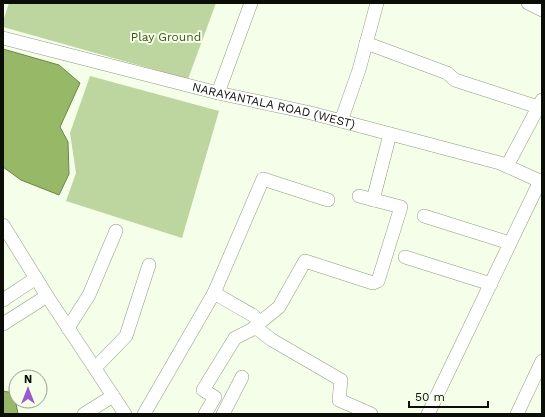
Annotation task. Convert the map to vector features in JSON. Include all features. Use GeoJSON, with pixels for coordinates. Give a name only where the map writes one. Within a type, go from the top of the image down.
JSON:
{"type":"FeatureCollection","features":[{"type":"Feature","properties":{"kind":"street"},"geometry":{"type":"LineString","coordinates":[[218,93],[252,3]]}},
{"type":"Feature","properties":{"kind":"street"},"geometry":{"type":"LineString","coordinates":[[341,121],[378,3]]}},
{"type":"Feature","properties":{"kind":"street"},"geometry":{"type":"LineString","coordinates":[[528,3],[542,10]]}},
{"type":"Feature","properties":{"kind":"street","name":"NARAYANTALA ROAD (WEST)"},"geometry":{"type":"LineString","coordinates":[[3,38],[218,93],[341,121],[507,166],[540,179]]}},
{"type":"Feature","properties":{"kind":"street"},"geometry":{"type":"LineString","coordinates":[[366,43],[447,73],[455,80],[540,104],[507,166]]}},
{"type":"Feature","properties":{"kind":"street"},"geometry":{"type":"LineString","coordinates":[[373,200],[390,134]]}},
{"type":"Feature","properties":{"kind":"street"},"geometry":{"type":"LineString","coordinates":[[144,414],[214,293],[262,178],[328,200]]}},
{"type":"Feature","properties":{"kind":"street"},"geometry":{"type":"LineString","coordinates":[[428,414],[540,179]]}},
{"type":"Feature","properties":{"kind":"street"},"geometry":{"type":"LineString","coordinates":[[205,414],[215,397],[204,390],[235,338],[255,321],[279,307],[305,261],[376,283],[401,207],[359,196]]}},
{"type":"Feature","properties":{"kind":"street"},"geometry":{"type":"LineString","coordinates":[[424,216],[510,243]]}},
{"type":"Feature","properties":{"kind":"street"},"geometry":{"type":"LineString","coordinates":[[3,225],[47,296],[125,414]]}},
{"type":"Feature","properties":{"kind":"street"},"geometry":{"type":"LineString","coordinates":[[68,328],[89,295],[116,231]]}},
{"type":"Feature","properties":{"kind":"street"},"geometry":{"type":"LineString","coordinates":[[405,257],[490,284]]}},
{"type":"Feature","properties":{"kind":"street"},"geometry":{"type":"LineString","coordinates":[[95,368],[126,336],[149,265]]}},
{"type":"Feature","properties":{"kind":"street"},"geometry":{"type":"LineString","coordinates":[[3,300],[36,278]]}},
{"type":"Feature","properties":{"kind":"street"},"geometry":{"type":"LineString","coordinates":[[214,293],[255,321],[272,340],[341,380],[339,400],[371,414]]}},
{"type":"Feature","properties":{"kind":"street"},"geometry":{"type":"LineString","coordinates":[[3,324],[47,296]]}},
{"type":"Feature","properties":{"kind":"street"},"geometry":{"type":"LineString","coordinates":[[517,414],[542,360]]}},
{"type":"Feature","properties":{"kind":"street"},"geometry":{"type":"LineString","coordinates":[[223,414],[242,377]]}},
{"type":"Feature","properties":{"kind":"street"},"geometry":{"type":"LineString","coordinates":[[84,414],[114,396]]}},
{"type":"Feature","properties":{"kind":"green space","name":"Play Ground"},"geometry":{"type":"Polygon","coordinates":[[[9,3],[216,3],[188,79],[3,27],[3,21],[9,3]]]}},
{"type":"Feature","properties":{"kind":"green space"},"geometry":{"type":"Polygon","coordinates":[[[90,76],[219,111],[182,238],[66,201],[76,173],[70,133],[90,76]]]}},
{"type":"Feature","properties":{"kind":"shaded area"},"geometry":{"type":"Polygon","coordinates":[[[3,49],[59,65],[80,83],[60,127],[68,142],[69,174],[59,195],[21,180],[3,167],[3,49]]]}},
{"type":"Feature","properties":{"kind":"shaded area"},"geometry":{"type":"Polygon","coordinates":[[[3,391],[8,392],[8,409],[17,409],[18,414],[3,414],[3,391]]]}}]}
